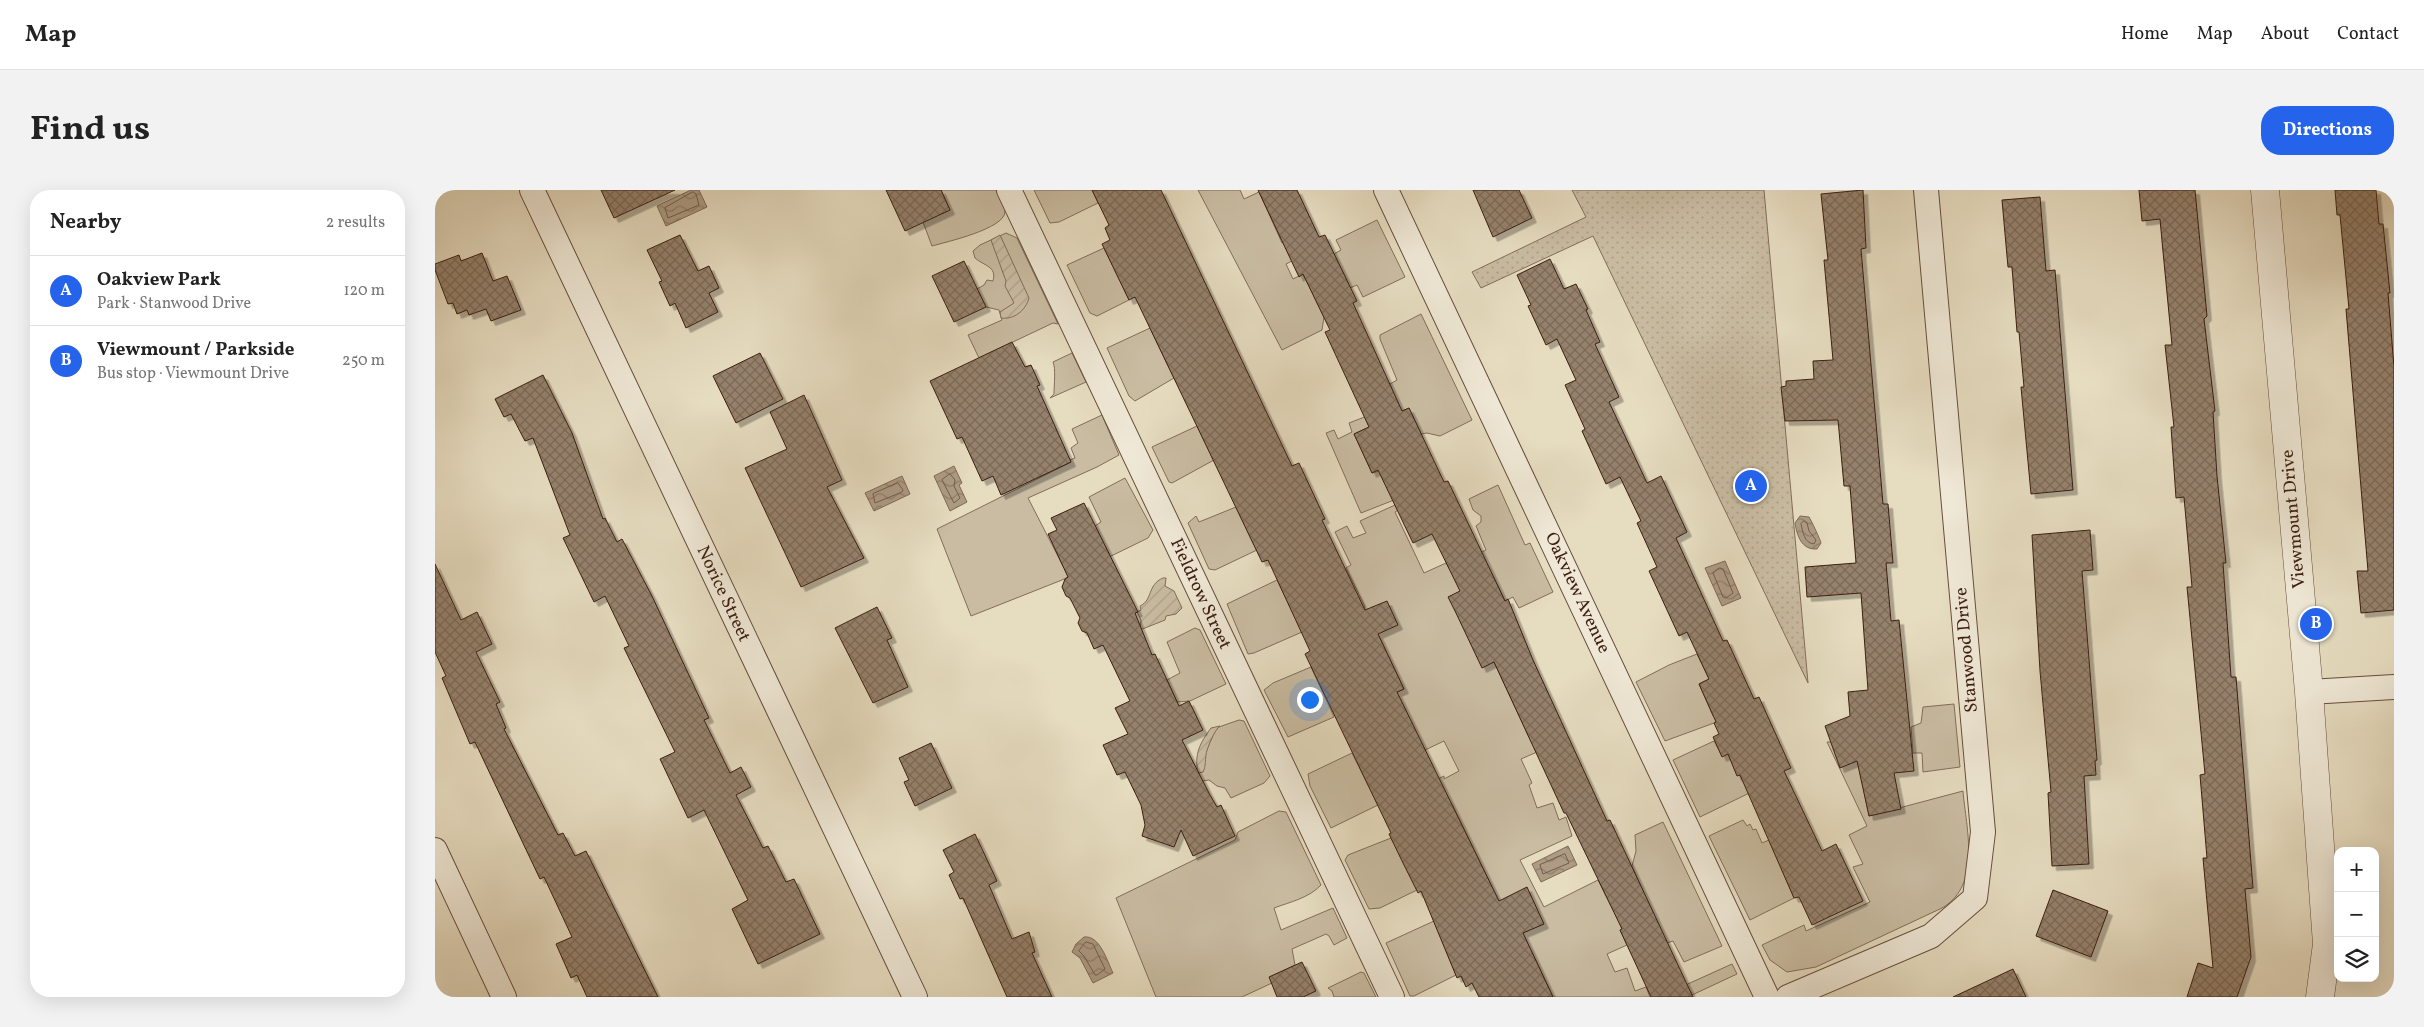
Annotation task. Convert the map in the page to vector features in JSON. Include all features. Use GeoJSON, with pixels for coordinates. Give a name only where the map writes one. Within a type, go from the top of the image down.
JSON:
{"type":"FeatureCollection","features":[{"type":"Feature","properties":{"kind":"street","name":"Norice Street"},"geometry":{"type":"LineString","coordinates":[[532,190],[915,997]]}},
{"type":"Feature","properties":{"kind":"street","name":"Fieldrow Street"},"geometry":{"type":"LineString","coordinates":[[1009,190],[1392,997]]}},
{"type":"Feature","properties":{"kind":"street","name":"Oakview Avenue"},"geometry":{"type":"LineString","coordinates":[[1386,190],[1767,997]]}},
{"type":"Feature","properties":{"kind":"street","name":"Stanwood Drive"},"geometry":{"type":"LineString","coordinates":[[1788,997],[1931,936],[1975,898],[1983,832],[1926,190]]}},
{"type":"Feature","properties":{"kind":"street","name":"Viewmount Drive"},"geometry":{"type":"LineString","coordinates":[[2265,190],[2309,692],[2327,944],[2320,997]]}},
{"type":"Feature","properties":{"kind":"street"},"geometry":{"type":"LineString","coordinates":[[2309,692],[2394,688]]}},
{"type":"Feature","properties":{"kind":"street"},"geometry":{"type":"LineString","coordinates":[[435,850],[504,997]]}},
{"type":"Feature","properties":{"kind":"shaded area"},"geometry":{"type":"Polygon","coordinates":[[[941,190],[996,190],[1005,212],[1002,218],[995,224],[985,229],[932,246],[923,222],[950,210],[941,190]]]}},
{"type":"Feature","properties":{"kind":"shaded area"},"geometry":{"type":"Polygon","coordinates":[[[1034,190],[1092,190],[1098,203],[1059,222],[1050,223],[1034,190]]]}},
{"type":"Feature","properties":{"kind":"shaded area"},"geometry":{"type":"Polygon","coordinates":[[[1198,190],[1240,190],[1244,199],[1259,192],[1282,243],[1288,241],[1296,259],[1286,264],[1293,279],[1303,274],[1324,317],[1322,330],[1282,350],[1198,190]]]}},
{"type":"Feature","properties":{"kind":"shaded area"},"geometry":{"type":"Polygon","coordinates":[[[1572,190],[1764,190],[1808,683],[1593,236],[1481,288],[1472,272],[1586,217],[1572,190]]]}},
{"type":"Feature","properties":{"kind":"shaded area"},"geometry":{"type":"Polygon","coordinates":[[[1377,220],[1405,277],[1363,297],[1357,285],[1350,288],[1334,254],[1341,250],[1336,240],[1377,220]]]}},
{"type":"Feature","properties":{"kind":"shaded area"},"geometry":{"type":"Polygon","coordinates":[[[1006,233],[1017,238],[1058,324],[1053,323],[979,358],[968,335],[1002,320],[999,310],[986,307],[977,289],[984,285],[987,280],[993,281],[994,276],[989,267],[975,258],[973,251],[980,245],[1006,233]]]}},
{"type":"Feature","properties":{"kind":"shaded area"},"geometry":{"type":"Polygon","coordinates":[[[1000,235],[1029,298],[1019,313],[1006,318],[1001,318],[1000,312],[1014,303],[1005,286],[1006,281],[991,240],[1000,235]]]}},
{"type":"Feature","properties":{"kind":"shaded area"},"geometry":{"type":"Polygon","coordinates":[[[1104,248],[1129,300],[1097,316],[1090,313],[1067,265],[1104,248]]]}},
{"type":"Feature","properties":{"kind":"shaded area"},"geometry":{"type":"Polygon","coordinates":[[[1421,314],[1472,420],[1440,436],[1427,433],[1421,434],[1409,408],[1354,434],[1372,473],[1383,470],[1394,500],[1361,513],[1326,433],[1334,430],[1338,439],[1352,432],[1349,423],[1367,416],[1384,393],[1392,389],[1390,384],[1397,380],[1380,335],[1421,314]]]}},
{"type":"Feature","properties":{"kind":"shaded area"},"geometry":{"type":"Polygon","coordinates":[[[1150,328],[1174,378],[1135,401],[1129,396],[1107,348],[1150,328]]]}},
{"type":"Feature","properties":{"kind":"shaded area"},"geometry":{"type":"Polygon","coordinates":[[[1072,353],[1086,382],[1050,398],[1054,394],[1055,372],[1053,362],[1072,353]]]}},
{"type":"Feature","properties":{"kind":"shaded area"},"geometry":{"type":"Polygon","coordinates":[[[1102,415],[1119,455],[1028,498],[1064,568],[1095,526],[1101,522],[1089,497],[1125,478],[1153,530],[1148,538],[1062,580],[971,616],[937,529],[1071,462],[1070,460],[1075,458],[1071,448],[1078,443],[1072,429],[1102,415]]]}},
{"type":"Feature","properties":{"kind":"shaded area"},"geometry":{"type":"Polygon","coordinates":[[[1197,426],[1214,460],[1172,483],[1169,482],[1152,447],[1197,426]]]}},
{"type":"Feature","properties":{"kind":"shaded area"},"geometry":{"type":"Polygon","coordinates":[[[1498,485],[1525,545],[1530,543],[1553,592],[1519,608],[1513,597],[1505,601],[1493,576],[1449,597],[1494,662],[1529,737],[1567,739],[1521,759],[1532,783],[1529,785],[1537,808],[1553,803],[1559,820],[1566,817],[1572,836],[1520,860],[1544,907],[1598,880],[1611,906],[1643,891],[1632,866],[1636,851],[1635,835],[1663,822],[1722,946],[1684,962],[1673,941],[1667,943],[1620,930],[1627,945],[1607,954],[1615,972],[1627,968],[1635,991],[1646,987],[1650,997],[1553,997],[1531,950],[1521,948],[1452,804],[1432,782],[1444,776],[1444,779],[1459,771],[1444,741],[1425,750],[1385,698],[1404,689],[1378,634],[1352,615],[1365,607],[1346,568],[1351,565],[1335,532],[1347,526],[1353,538],[1366,533],[1360,521],[1395,505],[1398,510],[1395,512],[1424,573],[1446,563],[1449,568],[1486,550],[1476,526],[1481,522],[1481,516],[1473,510],[1469,499],[1498,485]]]}},
{"type":"Feature","properties":{"kind":"shaded area"},"geometry":{"type":"Polygon","coordinates":[[[1236,507],[1257,550],[1215,570],[1209,569],[1188,523],[1196,516],[1199,522],[1236,507]]]}},
{"type":"Feature","properties":{"kind":"shaded area"},"geometry":{"type":"Polygon","coordinates":[[[1166,578],[1165,586],[1174,591],[1182,608],[1176,614],[1166,616],[1165,620],[1140,630],[1141,620],[1137,612],[1141,610],[1140,606],[1147,600],[1154,584],[1166,578]]]}},
{"type":"Feature","properties":{"kind":"shaded area"},"geometry":{"type":"Polygon","coordinates":[[[1277,580],[1302,632],[1248,654],[1227,604],[1277,580]]]}},
{"type":"Feature","properties":{"kind":"shaded area"},"geometry":{"type":"Polygon","coordinates":[[[1195,628],[1200,630],[1226,684],[1190,701],[1177,702],[1167,680],[1180,673],[1167,642],[1195,628]]]}},
{"type":"Feature","properties":{"kind":"shaded area"},"geometry":{"type":"Polygon","coordinates":[[[1697,654],[1709,679],[1699,684],[1713,716],[1744,709],[1714,723],[1665,741],[1636,682],[1669,665],[1697,654]]]}},
{"type":"Feature","properties":{"kind":"shaded area"},"geometry":{"type":"Polygon","coordinates":[[[1311,667],[1334,717],[1288,737],[1264,690],[1273,683],[1311,667]]]}},
{"type":"Feature","properties":{"kind":"shaded area"},"geometry":{"type":"Polygon","coordinates":[[[1954,704],[1960,767],[1923,772],[1922,753],[1913,753],[1911,727],[1921,723],[1923,707],[1954,704]]]}},
{"type":"Feature","properties":{"kind":"shaded area"},"geometry":{"type":"Polygon","coordinates":[[[1239,720],[1244,721],[1270,776],[1264,783],[1231,798],[1225,788],[1217,786],[1209,780],[1202,781],[1198,773],[1203,772],[1205,754],[1216,728],[1239,720]]]}},
{"type":"Feature","properties":{"kind":"shaded area"},"geometry":{"type":"Polygon","coordinates":[[[1220,726],[1213,735],[1207,749],[1203,772],[1198,773],[1197,754],[1201,744],[1211,728],[1220,726]]]}},
{"type":"Feature","properties":{"kind":"shaded area"},"geometry":{"type":"Polygon","coordinates":[[[1714,741],[1722,756],[1728,754],[1737,775],[1744,773],[1770,783],[1700,817],[1673,760],[1714,741]]]}},
{"type":"Feature","properties":{"kind":"shaded area"},"geometry":{"type":"Polygon","coordinates":[[[1855,741],[1869,816],[1963,791],[1969,855],[1963,885],[1955,898],[1942,908],[1816,967],[1787,972],[1770,960],[1762,945],[1804,925],[1806,931],[1870,902],[1853,867],[1863,864],[1849,835],[1867,826],[1827,742],[1855,741]]]}},
{"type":"Feature","properties":{"kind":"shaded area"},"geometry":{"type":"Polygon","coordinates":[[[1352,753],[1378,805],[1331,828],[1310,786],[1308,774],[1352,753]]]}},
{"type":"Feature","properties":{"kind":"shaded area"},"geometry":{"type":"Polygon","coordinates":[[[1279,811],[1286,812],[1321,885],[1293,902],[1274,908],[1281,930],[1333,908],[1347,938],[1334,945],[1326,934],[1292,949],[1295,965],[1270,977],[1272,983],[1242,997],[1156,997],[1116,898],[1235,840],[1238,832],[1279,811]]]}},
{"type":"Feature","properties":{"kind":"shaded area"},"geometry":{"type":"Polygon","coordinates":[[[1743,820],[1747,826],[1750,824],[1753,830],[1756,829],[1762,843],[1769,840],[1794,898],[1750,920],[1709,836],[1743,820]]]}},
{"type":"Feature","properties":{"kind":"shaded area"},"geometry":{"type":"Polygon","coordinates":[[[1391,838],[1417,890],[1380,908],[1369,909],[1345,860],[1348,855],[1391,838]]]}},
{"type":"Feature","properties":{"kind":"shaded area"},"geometry":{"type":"Polygon","coordinates":[[[1434,921],[1456,975],[1414,996],[1410,996],[1386,943],[1434,921]]]}},
{"type":"Feature","properties":{"kind":"shaded area"},"geometry":{"type":"Polygon","coordinates":[[[1732,964],[1737,974],[1692,995],[1691,992],[1659,997],[1732,964]]]}},
{"type":"Feature","properties":{"kind":"shaded area"},"geometry":{"type":"Polygon","coordinates":[[[1361,972],[1364,973],[1376,997],[1334,997],[1332,991],[1328,988],[1361,972]]]}},
{"type":"Feature","properties":{"kind":"water"},"geometry":{"type":"Polygon","coordinates":[[[691,190],[699,190],[707,207],[666,226],[657,206],[691,190]]]}},
{"type":"Feature","properties":{"kind":"water"},"geometry":{"type":"Polygon","coordinates":[[[954,466],[962,483],[959,485],[967,502],[950,511],[934,476],[954,466]]]}},
{"type":"Feature","properties":{"kind":"water"},"geometry":{"type":"Polygon","coordinates":[[[902,476],[910,494],[874,511],[865,493],[902,476]]]}},
{"type":"Feature","properties":{"kind":"water"},"geometry":{"type":"Polygon","coordinates":[[[1800,516],[1809,517],[1812,522],[1821,543],[1817,549],[1807,547],[1801,541],[1795,523],[1800,516]]]}},
{"type":"Feature","properties":{"kind":"water"},"geometry":{"type":"Polygon","coordinates":[[[1725,561],[1741,598],[1722,606],[1705,568],[1725,561]]]}},
{"type":"Feature","properties":{"kind":"water"},"geometry":{"type":"Polygon","coordinates":[[[1568,846],[1577,865],[1541,882],[1532,864],[1568,846]]]}},
{"type":"Feature","properties":{"kind":"water"},"geometry":{"type":"Polygon","coordinates":[[[1084,937],[1090,937],[1099,944],[1113,973],[1093,983],[1080,958],[1072,952],[1076,944],[1084,937]]]}},
{"type":"Feature","properties":{"kind":"building"},"geometry":{"type":"Polygon","coordinates":[[[601,190],[675,190],[614,218],[601,190]]]}},
{"type":"Feature","properties":{"kind":"building"},"geometry":{"type":"Polygon","coordinates":[[[886,190],[941,190],[950,210],[905,231],[886,190]]]}},
{"type":"Feature","properties":{"kind":"building"},"geometry":{"type":"Polygon","coordinates":[[[1092,190],[1161,190],[1292,466],[1299,463],[1325,519],[1322,520],[1365,610],[1387,601],[1398,625],[1378,634],[1404,689],[1397,692],[1499,901],[1527,887],[1544,924],[1523,933],[1553,997],[1479,997],[1472,983],[1466,987],[1461,976],[1457,978],[1421,891],[1418,893],[1403,863],[1389,834],[1391,833],[1305,654],[1310,651],[1268,560],[1262,562],[1135,297],[1129,300],[1102,244],[1110,240],[1105,228],[1109,225],[1092,190]]]}},
{"type":"Feature","properties":{"kind":"building"},"geometry":{"type":"Polygon","coordinates":[[[1258,190],[1297,190],[1319,237],[1325,235],[1357,301],[1353,303],[1402,411],[1409,408],[1444,482],[1448,481],[1505,601],[1508,599],[1533,660],[1607,821],[1610,820],[1693,997],[1651,997],[1620,930],[1622,929],[1566,813],[1564,813],[1494,662],[1482,668],[1448,597],[1460,591],[1432,534],[1413,543],[1378,470],[1372,473],[1354,434],[1369,427],[1325,332],[1330,330],[1303,274],[1299,277],[1258,190]]]}},
{"type":"Feature","properties":{"kind":"building"},"geometry":{"type":"Polygon","coordinates":[[[1473,190],[1519,190],[1532,218],[1493,237],[1473,190]]]}},
{"type":"Feature","properties":{"kind":"building"},"geometry":{"type":"Polygon","coordinates":[[[1863,190],[1866,248],[1861,249],[1883,504],[1888,504],[1893,563],[1886,563],[1891,621],[1899,620],[1914,771],[1894,773],[1901,809],[1869,816],[1857,761],[1840,768],[1825,726],[1850,716],[1848,692],[1868,690],[1861,593],[1807,597],[1805,567],[1856,563],[1850,486],[1844,486],[1838,420],[1785,421],[1781,387],[1786,386],[1786,381],[1814,379],[1813,361],[1833,360],[1824,260],[1828,260],[1821,194],[1863,190]]]}},
{"type":"Feature","properties":{"kind":"building"},"geometry":{"type":"Polygon","coordinates":[[[2139,190],[2195,190],[2207,316],[2204,319],[2215,411],[2213,412],[2217,476],[2226,563],[2223,563],[2231,677],[2236,677],[2253,888],[2245,889],[2251,957],[2237,997],[2187,997],[2198,963],[2213,968],[2203,858],[2207,858],[2200,775],[2205,774],[2187,587],[2192,587],[2184,497],[2176,498],[2171,427],[2174,427],[2165,345],[2172,345],[2160,219],[2142,221],[2139,190]]]}},
{"type":"Feature","properties":{"kind":"building"},"geometry":{"type":"Polygon","coordinates":[[[2335,190],[2376,190],[2379,224],[2383,224],[2390,293],[2388,293],[2394,367],[2394,610],[2361,613],[2357,571],[2368,571],[2346,309],[2349,309],[2340,215],[2337,215],[2335,190]]]}},
{"type":"Feature","properties":{"kind":"building"},"geometry":{"type":"Polygon","coordinates":[[[2040,197],[2046,271],[2055,270],[2073,490],[2031,494],[2021,387],[2024,387],[2019,332],[2017,332],[2012,267],[2008,267],[2002,200],[2040,197]]]}},
{"type":"Feature","properties":{"kind":"building"},"geometry":{"type":"Polygon","coordinates":[[[680,235],[698,271],[709,266],[719,288],[709,293],[718,312],[686,328],[675,303],[670,306],[659,282],[662,281],[647,250],[680,235]]]}},
{"type":"Feature","properties":{"kind":"building"},"geometry":{"type":"Polygon","coordinates":[[[482,253],[493,281],[507,276],[521,310],[491,321],[486,309],[469,315],[467,310],[457,314],[453,303],[448,304],[435,270],[435,264],[459,255],[461,261],[482,253]]]}},
{"type":"Feature","properties":{"kind":"building"},"geometry":{"type":"Polygon","coordinates":[[[1550,259],[1564,289],[1576,284],[1588,309],[1586,310],[1600,342],[1595,344],[1619,397],[1609,402],[1647,483],[1661,476],[1687,532],[1676,538],[1723,641],[1727,640],[1754,699],[1759,697],[1791,768],[1784,771],[1822,851],[1836,844],[1863,901],[1812,925],[1799,897],[1794,898],[1740,775],[1737,776],[1728,754],[1722,757],[1713,737],[1719,734],[1714,723],[1716,722],[1699,684],[1709,679],[1687,632],[1679,636],[1649,571],[1657,567],[1637,523],[1641,521],[1620,477],[1606,484],[1582,431],[1585,429],[1565,385],[1576,380],[1557,339],[1546,345],[1528,306],[1531,305],[1517,275],[1550,259]]]}},
{"type":"Feature","properties":{"kind":"building"},"geometry":{"type":"Polygon","coordinates":[[[964,261],[986,307],[954,322],[932,276],[964,261]]]}},
{"type":"Feature","properties":{"kind":"building"},"geometry":{"type":"Polygon","coordinates":[[[1012,342],[1025,367],[1031,365],[1040,385],[1037,386],[1071,462],[1001,495],[993,476],[982,481],[962,437],[957,439],[930,381],[1012,342]]]}},
{"type":"Feature","properties":{"kind":"building"},"geometry":{"type":"Polygon","coordinates":[[[760,353],[783,399],[736,423],[713,376],[760,353]]]}},
{"type":"Feature","properties":{"kind":"building"},"geometry":{"type":"Polygon","coordinates":[[[543,375],[572,433],[603,519],[605,518],[617,542],[622,539],[652,596],[709,718],[704,720],[730,773],[741,767],[751,787],[736,795],[763,848],[768,846],[786,882],[794,879],[820,934],[758,964],[732,909],[748,900],[704,810],[688,818],[660,759],[675,752],[624,648],[629,646],[605,596],[594,602],[563,538],[570,535],[533,438],[525,441],[511,414],[504,417],[495,399],[543,375]]]}},
{"type":"Feature","properties":{"kind":"building"},"geometry":{"type":"Polygon","coordinates":[[[804,395],[842,480],[827,487],[864,558],[801,587],[745,468],[787,449],[770,412],[804,395]]]}},
{"type":"Feature","properties":{"kind":"building"},"geometry":{"type":"Polygon","coordinates":[[[1084,503],[1138,612],[1135,613],[1152,655],[1155,654],[1179,706],[1189,701],[1203,730],[1182,740],[1217,807],[1221,805],[1235,836],[1193,856],[1181,830],[1174,847],[1142,836],[1145,825],[1141,805],[1125,772],[1117,775],[1103,745],[1128,734],[1115,708],[1130,701],[1103,645],[1094,649],[1087,633],[1082,631],[1078,623],[1080,618],[1062,587],[1065,579],[1068,577],[1048,534],[1057,530],[1051,518],[1084,503]]]}},
{"type":"Feature","properties":{"kind":"building"},"geometry":{"type":"Polygon","coordinates":[[[2090,530],[2093,570],[2082,571],[2097,760],[2095,761],[2096,775],[2084,776],[2089,864],[2052,866],[2048,793],[2051,792],[2040,671],[2032,535],[2090,530]]]}},
{"type":"Feature","properties":{"kind":"building"},"geometry":{"type":"Polygon","coordinates":[[[435,564],[461,620],[477,612],[492,644],[476,652],[500,702],[496,704],[506,728],[504,729],[558,835],[563,833],[575,856],[586,851],[658,997],[587,997],[577,975],[571,978],[556,944],[572,937],[544,877],[540,879],[475,742],[470,744],[442,678],[446,676],[435,652],[435,564]]]}},
{"type":"Feature","properties":{"kind":"building"},"geometry":{"type":"Polygon","coordinates":[[[877,607],[892,638],[887,640],[908,687],[873,703],[835,628],[877,607]]]}},
{"type":"Feature","properties":{"kind":"building"},"geometry":{"type":"Polygon","coordinates":[[[931,743],[952,788],[915,806],[904,782],[909,780],[899,758],[931,743]]]}},
{"type":"Feature","properties":{"kind":"building"},"geometry":{"type":"Polygon","coordinates":[[[975,834],[997,881],[989,885],[1012,939],[1029,932],[1035,952],[1032,953],[1052,997],[1007,997],[963,898],[960,899],[949,875],[954,872],[943,850],[975,834]]]}},
{"type":"Feature","properties":{"kind":"building"},"geometry":{"type":"Polygon","coordinates":[[[2053,890],[2108,911],[2091,957],[2036,936],[2053,890]]]}},
{"type":"Feature","properties":{"kind":"building"},"geometry":{"type":"Polygon","coordinates":[[[1302,962],[1316,991],[1303,997],[1277,997],[1269,977],[1302,962]]]}},
{"type":"Feature","properties":{"kind":"building"},"geometry":{"type":"Polygon","coordinates":[[[2013,969],[2026,997],[1953,997],[2013,969]]]}},
{"type":"Feature","properties":{"kind":"place","name":"Oakview Park"},"geometry":{"type":"Point","coordinates":[1751,486]}},
{"type":"Feature","properties":{"kind":"place","name":"Viewmount / Parkside"},"geometry":{"type":"Point","coordinates":[2316,624]}}]}
